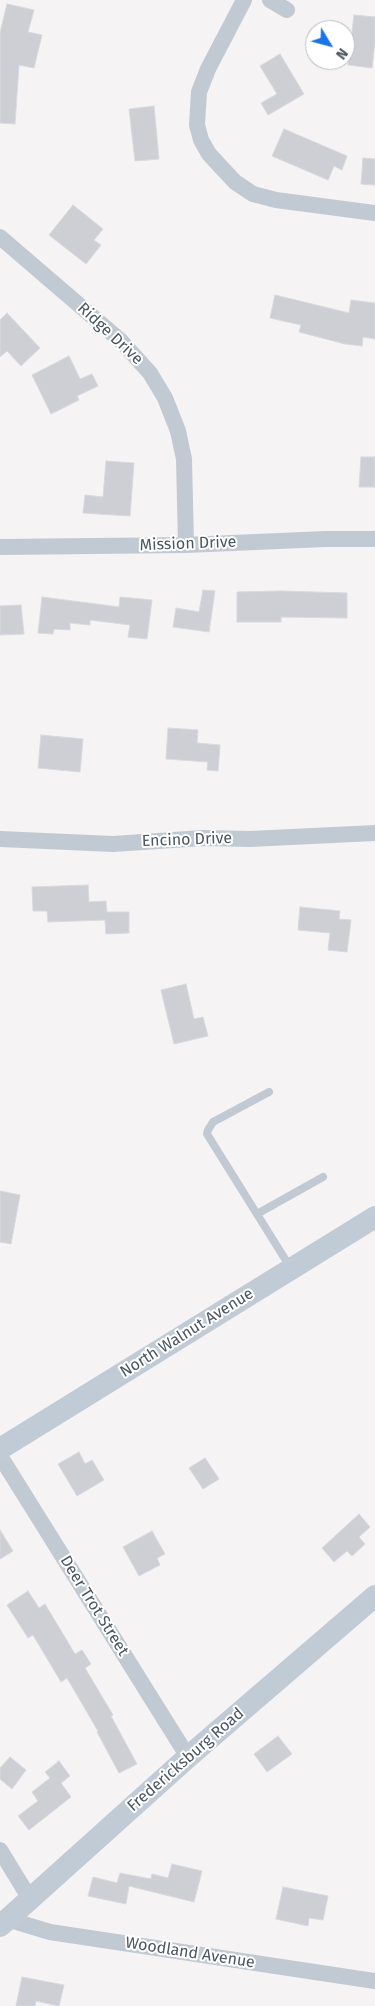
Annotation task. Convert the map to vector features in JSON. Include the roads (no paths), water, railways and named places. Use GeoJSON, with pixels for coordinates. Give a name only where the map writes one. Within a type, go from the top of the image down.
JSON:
{"type":"FeatureCollection","features":[{"type":"Feature","properties":{"kind":"street"},"geometry":{"type":"LineString","coordinates":[[244,0],[208,69],[199,92],[197,126],[201,140],[209,154],[235,182],[253,194],[276,200],[375,212]]}},
{"type":"Feature","properties":{"kind":"street"},"geometry":{"type":"LineString","coordinates":[[270,0],[287,10]]}},
{"type":"Feature","properties":{"kind":"street","name":"Ridge Drive"},"geometry":{"type":"LineString","coordinates":[[0,237],[121,340],[150,373],[165,398],[178,431],[184,459],[186,545]]}},
{"type":"Feature","properties":{"kind":"street","name":"Mission Drive"},"geometry":{"type":"LineString","coordinates":[[0,547],[186,545],[325,539],[375,539]]}},
{"type":"Feature","properties":{"kind":"street","name":"Encino Drive"},"geometry":{"type":"LineString","coordinates":[[0,839],[114,844],[203,838],[250,839],[375,833]]}},
{"type":"Feature","properties":{"kind":"street","name":"North Walnut Avenue"},"geometry":{"type":"LineString","coordinates":[[0,1449],[375,1217]]}},
{"type":"Feature","properties":{"kind":"street","name":"Deer Trot Street"},"geometry":{"type":"LineString","coordinates":[[0,1456],[188,1757]]}},
{"type":"Feature","properties":{"kind":"street","name":"Fredericksburg Road"},"geometry":{"type":"LineString","coordinates":[[4,1923],[188,1757],[375,1596]]}},
{"type":"Feature","properties":{"kind":"street"},"geometry":{"type":"LineString","coordinates":[[0,1850],[30,1899]]}},
{"type":"Feature","properties":{"kind":"street","name":"Woodland Avenue"},"geometry":{"type":"LineString","coordinates":[[4,1923],[50,1932],[375,1981]]}},
{"type":"Feature","properties":{"kind":"lane"},"geometry":{"type":"LineString","coordinates":[[269,1092],[213,1122],[207,1134],[291,1269]]}},
{"type":"Feature","properties":{"kind":"lane"},"geometry":{"type":"LineString","coordinates":[[257,1214],[323,1177]]}}]}
